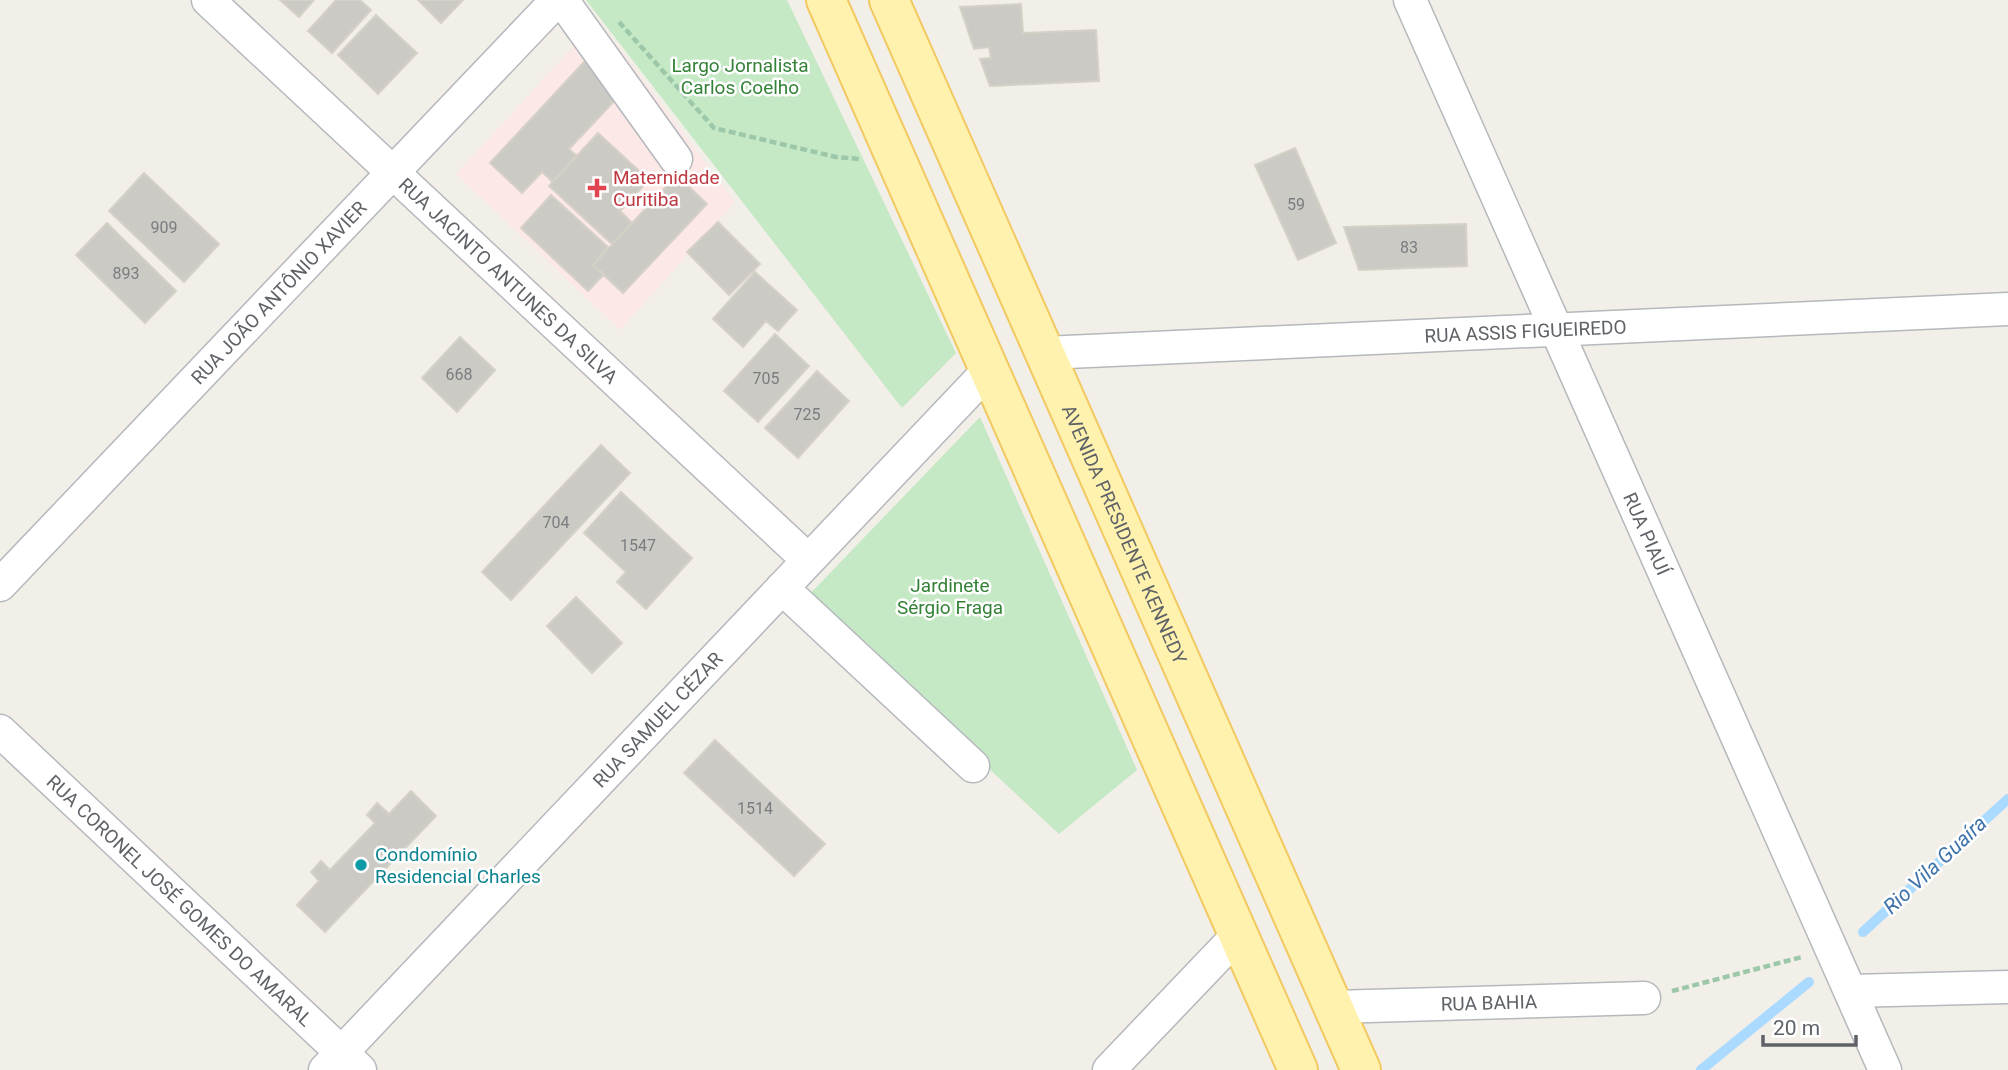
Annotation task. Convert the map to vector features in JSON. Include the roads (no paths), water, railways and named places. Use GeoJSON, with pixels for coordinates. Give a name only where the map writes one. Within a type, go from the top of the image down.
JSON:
{"type":"FeatureCollection","features":[{"type":"Feature","properties":{"kind":"main road"},"geometry":{"type":"LineString","coordinates":[[826,0],[1298,1070]]}},
{"type":"Feature","properties":{"kind":"main road","name":"AVENIDA PRESIDENTE KENNEDY"},"geometry":{"type":"LineString","coordinates":[[888,0],[1361,1070]]}},
{"type":"Feature","properties":{"kind":"street","name":"RUA JACINTO ANTUNES DA SILVA"},"geometry":{"type":"LineString","coordinates":[[208,0],[808,560]]}},
{"type":"Feature","properties":{"kind":"street","name":"RUA JOÃO ANTÔNIO XAVIER"},"geometry":{"type":"LineString","coordinates":[[0,585],[559,0]]}},
{"type":"Feature","properties":{"kind":"street"},"geometry":{"type":"LineString","coordinates":[[559,0],[676,159]]}},
{"type":"Feature","properties":{"kind":"street","name":"RUA PIAUÍ"},"geometry":{"type":"LineString","coordinates":[[1410,0],[1885,1070]]}},
{"type":"Feature","properties":{"kind":"street","name":"RUA ASSIS FIGUEIREDO"},"geometry":{"type":"LineString","coordinates":[[1045,354],[2008,309]]}},
{"type":"Feature","properties":{"kind":"street","name":"RUA SAMUEL CÉZAR"},"geometry":{"type":"LineString","coordinates":[[342,1064],[808,560],[989,370]]}},
{"type":"Feature","properties":{"kind":"street"},"geometry":{"type":"LineString","coordinates":[[782,588],[973,766]]}},
{"type":"Feature","properties":{"kind":"street","name":"RUA CORONEL JOSÉ GOMES DO AMARAL"},"geometry":{"type":"LineString","coordinates":[[0,731],[342,1064]]}},
{"type":"Feature","properties":{"kind":"street"},"geometry":{"type":"LineString","coordinates":[[1109,1070],[1238,935]]}},
{"type":"Feature","properties":{"kind":"street"},"geometry":{"type":"LineString","coordinates":[[1851,991],[2008,987]]}},
{"type":"Feature","properties":{"kind":"street","name":"RUA BAHIA"},"geometry":{"type":"LineString","coordinates":[[1333,1007],[1644,998]]}},
{"type":"Feature","properties":{"kind":"waterway","name":"Rio Vila Guaíra"},"geometry":{"type":"LineString","coordinates":[[1863,932],[2008,799]]}},
{"type":"Feature","properties":{"kind":"waterway","name":"Rio Vila Guaíra"},"geometry":{"type":"LineString","coordinates":[[1701,1070],[1809,982]]}},
{"type":"Feature","properties":{"kind":"place","name":"Maternidade Curitiba"},"geometry":{"type":"Point","coordinates":[597,188]}},
{"type":"Feature","properties":{"kind":"place","name":"Condomínio Residencial Charles"},"geometry":{"type":"Point","coordinates":[361,865]}},
{"type":"Feature","properties":{"kind":"park label","name":"Largo Jornalista Carlos Coelho"},"geometry":{"type":"Point","coordinates":[740,76]}},
{"type":"Feature","properties":{"kind":"park label","name":"Jardinete Sérgio Fraga"},"geometry":{"type":"Point","coordinates":[950,596]}}]}
